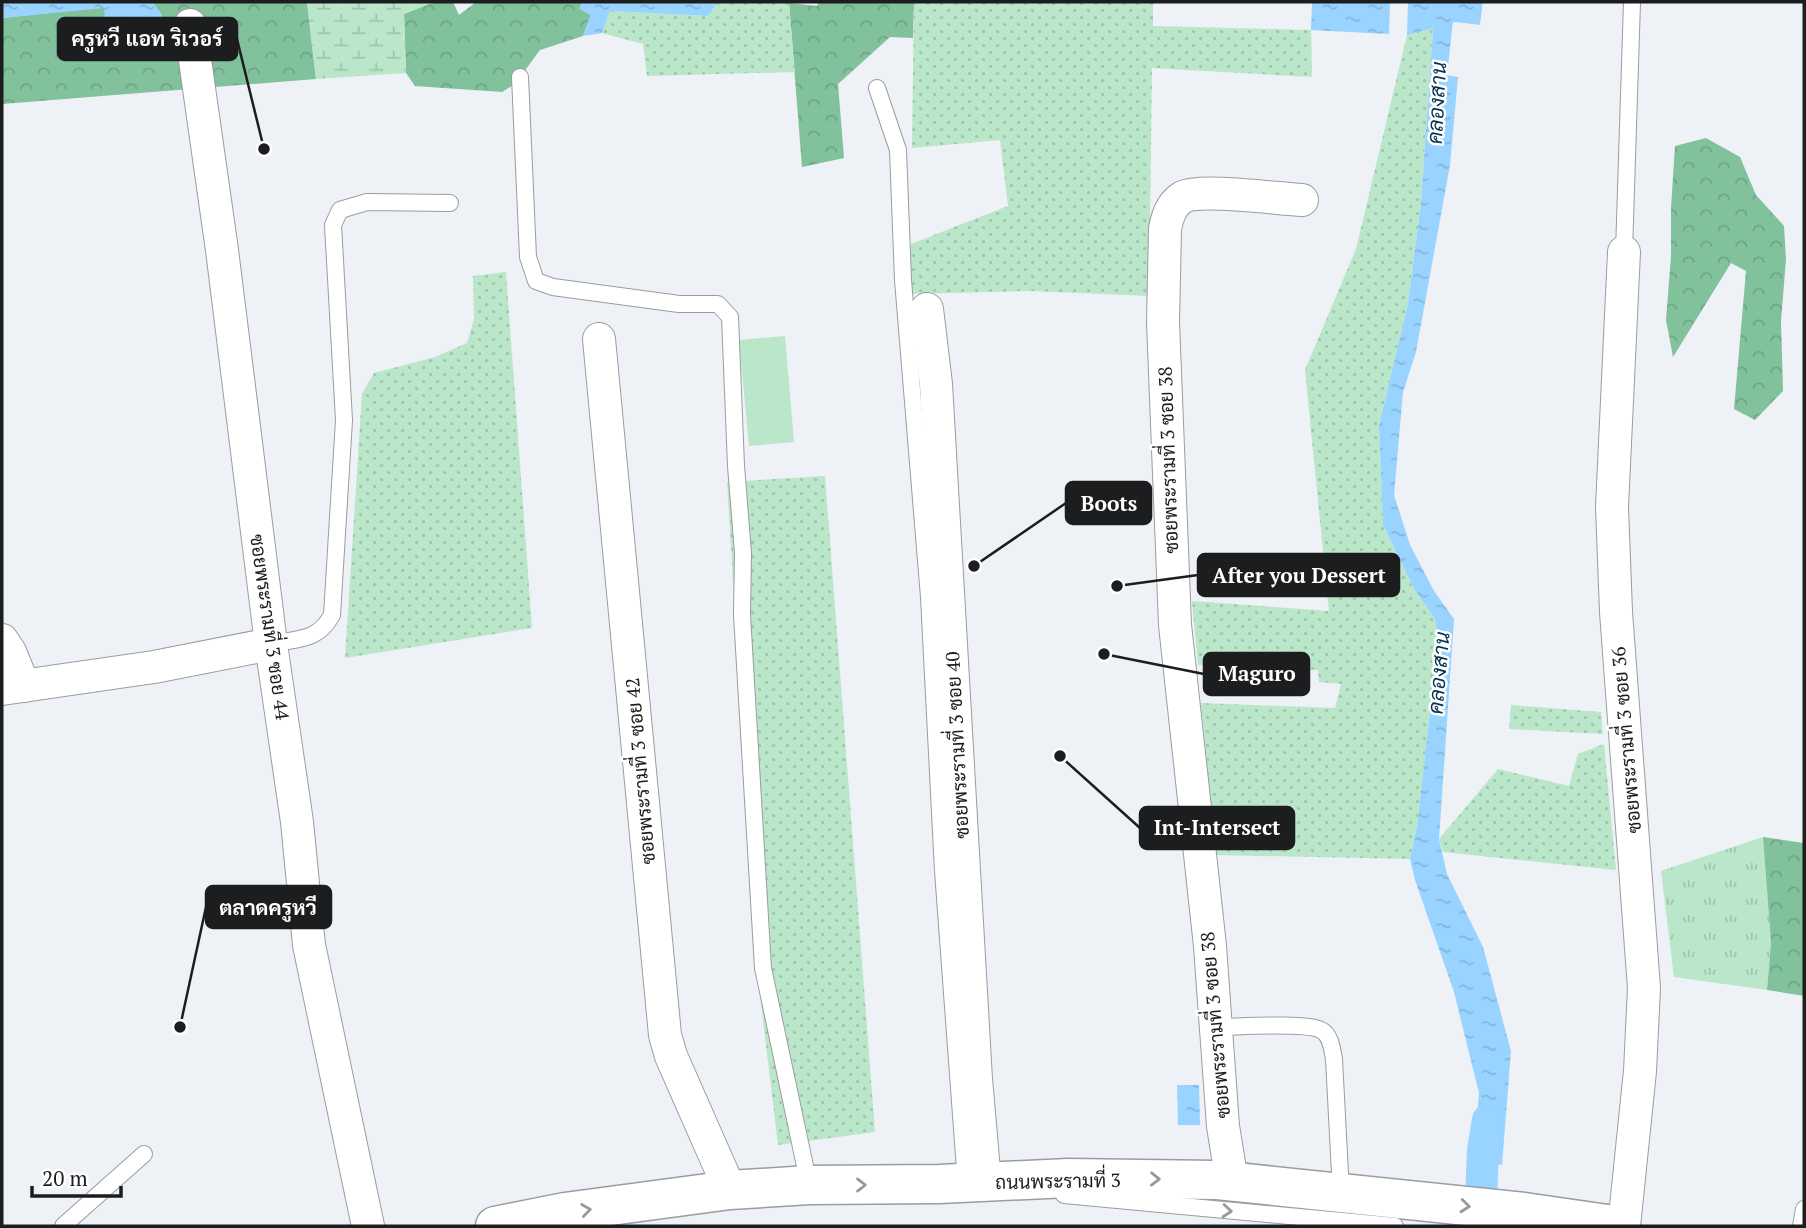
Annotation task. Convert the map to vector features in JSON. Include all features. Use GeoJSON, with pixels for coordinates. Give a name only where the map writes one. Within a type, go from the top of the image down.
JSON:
{"type":"FeatureCollection","features":[{"type":"Feature","properties":{"kind":"main road","name":"ถนนพระรามที่ 3"},"geometry":{"type":"LineString","coordinates":[[495,1226],[565,1212],[730,1190],[808,1185],[964,1183],[1068,1178],[1232,1182],[1341,1193],[1401,1213],[1524,1212],[1622,1226]]}},
{"type":"Feature","properties":{"kind":"street","name":"ซอยพระรามที่ 3 ซอย 44"},"geometry":{"type":"LineString","coordinates":[[190,25],[296,822],[309,945],[368,1226]]}},
{"type":"Feature","properties":{"kind":"street","name":"ซอยพระรามที่ 3 ซอย 38"},"geometry":{"type":"LineString","coordinates":[[1232,1182],[1223,1126],[1210,946],[1175,625],[1163,322],[1165,229],[1167,215],[1184,197],[1205,194],[1303,200]]}},
{"type":"Feature","properties":{"kind":"street","name":"ซอยพระรามที่ 3 ซอย 36"},"geometry":{"type":"LineString","coordinates":[[1622,1226],[1640,1071],[1644,989],[1617,626],[1613,521],[1624,252]]}},
{"type":"Feature","properties":{"kind":"street","name":"ซอยพระรามที่ 3 ซอย 40"},"geometry":{"type":"LineString","coordinates":[[927,309],[936,384],[975,1079],[964,1183]]}},
{"type":"Feature","properties":{"kind":"street","name":"ซอยพระรามที่ 3 ซอย 42"},"geometry":{"type":"LineString","coordinates":[[599,340],[665,1035],[671,1056],[730,1190]]}},
{"type":"Feature","properties":{"kind":"street"},"geometry":{"type":"LineString","coordinates":[[2,640],[10,652],[13,687],[154,667],[271,644]]}},
{"type":"Feature","properties":{"kind":"lane"},"geometry":{"type":"LineString","coordinates":[[1624,252],[1632,2]]}},
{"type":"Feature","properties":{"kind":"lane"},"geometry":{"type":"LineString","coordinates":[[520,77],[528,257],[536,281],[565,289],[679,304],[718,304],[730,317],[736,466],[743,553],[742,615],[762,968],[808,1185]]}},
{"type":"Feature","properties":{"kind":"lane"},"geometry":{"type":"LineString","coordinates":[[877,88],[898,150],[903,281],[929,597],[943,871],[964,1183],[1401,1213]]}},
{"type":"Feature","properties":{"kind":"lane"},"geometry":{"type":"LineString","coordinates":[[271,644],[316,635],[326,626],[332,615],[344,420],[333,225],[341,210],[367,202],[450,203]]}},
{"type":"Feature","properties":{"kind":"lane"},"geometry":{"type":"LineString","coordinates":[[1216,1027],[1289,1026],[1321,1030],[1329,1038],[1334,1059],[1341,1193]]}},
{"type":"Feature","properties":{"kind":"lane"},"geometry":{"type":"LineString","coordinates":[[63,1226],[144,1154]]}},
{"type":"Feature","properties":{"kind":"lane"},"geometry":{"type":"LineString","coordinates":[[1801,1226],[1804,1209]]}},
{"type":"Feature","properties":{"kind":"green space"},"geometry":{"type":"Polygon","coordinates":[[[152,2],[307,2],[316,79],[2,104],[2,18],[104,7],[162,15],[152,2]]]}},
{"type":"Feature","properties":{"kind":"green space"},"geometry":{"type":"Polygon","coordinates":[[[307,2],[434,2],[404,14],[406,73],[316,79],[307,2]]]}},
{"type":"Feature","properties":{"kind":"green space"},"geometry":{"type":"Polygon","coordinates":[[[434,2],[453,2],[459,15],[476,2],[582,2],[580,9],[591,15],[583,36],[540,50],[515,84],[502,92],[415,86],[406,73],[404,14],[434,2]]]}},
{"type":"Feature","properties":{"kind":"green space"},"geometry":{"type":"Polygon","coordinates":[[[718,2],[789,3],[795,72],[647,76],[643,44],[602,33],[610,11],[708,16],[718,2]]]}},
{"type":"Feature","properties":{"kind":"green space"},"geometry":{"type":"Polygon","coordinates":[[[819,2],[914,2],[913,38],[890,37],[838,84],[844,158],[802,167],[789,3],[817,6],[819,2]]]}},
{"type":"Feature","properties":{"kind":"green space"},"geometry":{"type":"Polygon","coordinates":[[[914,2],[1153,2],[1153,26],[1311,30],[1312,77],[1152,68],[1149,296],[1031,291],[910,294],[911,244],[1008,206],[1000,140],[912,148],[914,2]]]}},
{"type":"Feature","properties":{"kind":"green space"},"geometry":{"type":"Polygon","coordinates":[[[1433,27],[1421,203],[1408,304],[1379,425],[1383,525],[1413,587],[1435,619],[1438,639],[1417,827],[1410,859],[1216,855],[1201,703],[1335,708],[1341,684],[1319,682],[1318,670],[1198,665],[1192,601],[1329,611],[1305,370],[1356,249],[1407,35],[1433,27]]]}},
{"type":"Feature","properties":{"kind":"green space"},"geometry":{"type":"Polygon","coordinates":[[[1706,138],[1740,157],[1756,195],[1784,226],[1786,259],[1781,321],[1783,391],[1755,420],[1734,409],[1746,271],[1731,263],[1673,357],[1666,320],[1675,146],[1706,138]]]}},
{"type":"Feature","properties":{"kind":"green space"},"geometry":{"type":"Polygon","coordinates":[[[506,272],[532,628],[345,658],[362,394],[374,373],[435,357],[467,343],[474,319],[473,276],[506,272]]]}},
{"type":"Feature","properties":{"kind":"green space"},"geometry":{"type":"Polygon","coordinates":[[[785,336],[794,442],[749,446],[739,340],[785,336]]]}},
{"type":"Feature","properties":{"kind":"green space"},"geometry":{"type":"Polygon","coordinates":[[[825,476],[875,1132],[778,1145],[757,970],[727,482],[825,476]]]}},
{"type":"Feature","properties":{"kind":"green space"},"geometry":{"type":"Polygon","coordinates":[[[1511,705],[1601,712],[1603,734],[1509,729],[1511,705]]]}},
{"type":"Feature","properties":{"kind":"green space"},"geometry":{"type":"Polygon","coordinates":[[[1604,744],[1616,870],[1443,852],[1439,839],[1498,769],[1569,786],[1578,754],[1604,744]]]}},
{"type":"Feature","properties":{"kind":"green space"},"geometry":{"type":"Polygon","coordinates":[[[1763,837],[1771,943],[1767,990],[1674,977],[1661,871],[1763,837]]]}},
{"type":"Feature","properties":{"kind":"green space"},"geometry":{"type":"Polygon","coordinates":[[[1763,837],[1804,843],[1804,996],[1767,990],[1771,943],[1763,837]]]}},
{"type":"Feature","properties":{"kind":"water"},"geometry":{"type":"Polygon","coordinates":[[[2,2],[152,2],[162,15],[159,41],[107,43],[104,8],[2,18],[2,2]]]}},
{"type":"Feature","properties":{"kind":"water"},"geometry":{"type":"Polygon","coordinates":[[[582,2],[718,2],[708,16],[610,11],[602,33],[583,36],[591,15],[580,9],[582,2]]]}},
{"type":"Feature","properties":{"kind":"water"},"geometry":{"type":"Polygon","coordinates":[[[1312,2],[1390,2],[1389,34],[1311,30],[1312,2]]]}},
{"type":"Feature","properties":{"kind":"water"},"geometry":{"type":"Polygon","coordinates":[[[1408,2],[1483,2],[1480,25],[1453,22],[1448,75],[1458,77],[1450,165],[1416,352],[1403,392],[1394,495],[1410,545],[1434,591],[1454,619],[1439,839],[1447,874],[1483,947],[1511,1051],[1502,1165],[1473,1159],[1479,1093],[1454,992],[1410,859],[1417,827],[1438,639],[1435,619],[1413,587],[1383,525],[1379,425],[1408,304],[1421,203],[1433,28],[1407,35],[1408,2]]]}},
{"type":"Feature","properties":{"kind":"water"},"geometry":{"type":"Polygon","coordinates":[[[1177,1085],[1199,1085],[1200,1125],[1178,1125],[1177,1085]]]}},
{"type":"Feature","properties":{"kind":"pier"},"geometry":{"type":"Polygon","coordinates":[[[1483,2],[1486,2],[1483,27],[1456,26],[1451,72],[1462,77],[1447,75],[1453,22],[1480,25],[1483,2]]]}},
{"type":"Feature","properties":{"kind":"waterway","name":"คลองสาน"},"geometry":{"type":"LineString","coordinates":[[1480,1226],[1483,1150],[1488,1120]]}},
{"type":"Feature","properties":{"kind":"place","name":"ครูหวี แอท ริเวอร์"},"geometry":{"type":"Point","coordinates":[264,149]}},
{"type":"Feature","properties":{"kind":"place","name":"Boots"},"geometry":{"type":"Point","coordinates":[974,566]}},
{"type":"Feature","properties":{"kind":"place","name":"After you Dessert"},"geometry":{"type":"Point","coordinates":[1117,586]}},
{"type":"Feature","properties":{"kind":"place","name":"Maguro"},"geometry":{"type":"Point","coordinates":[1104,654]}},
{"type":"Feature","properties":{"kind":"place","name":"Int-Intersect"},"geometry":{"type":"Point","coordinates":[1060,756]}},
{"type":"Feature","properties":{"kind":"place","name":"ตลาดครูหวี"},"geometry":{"type":"Point","coordinates":[180,1027]}}]}
